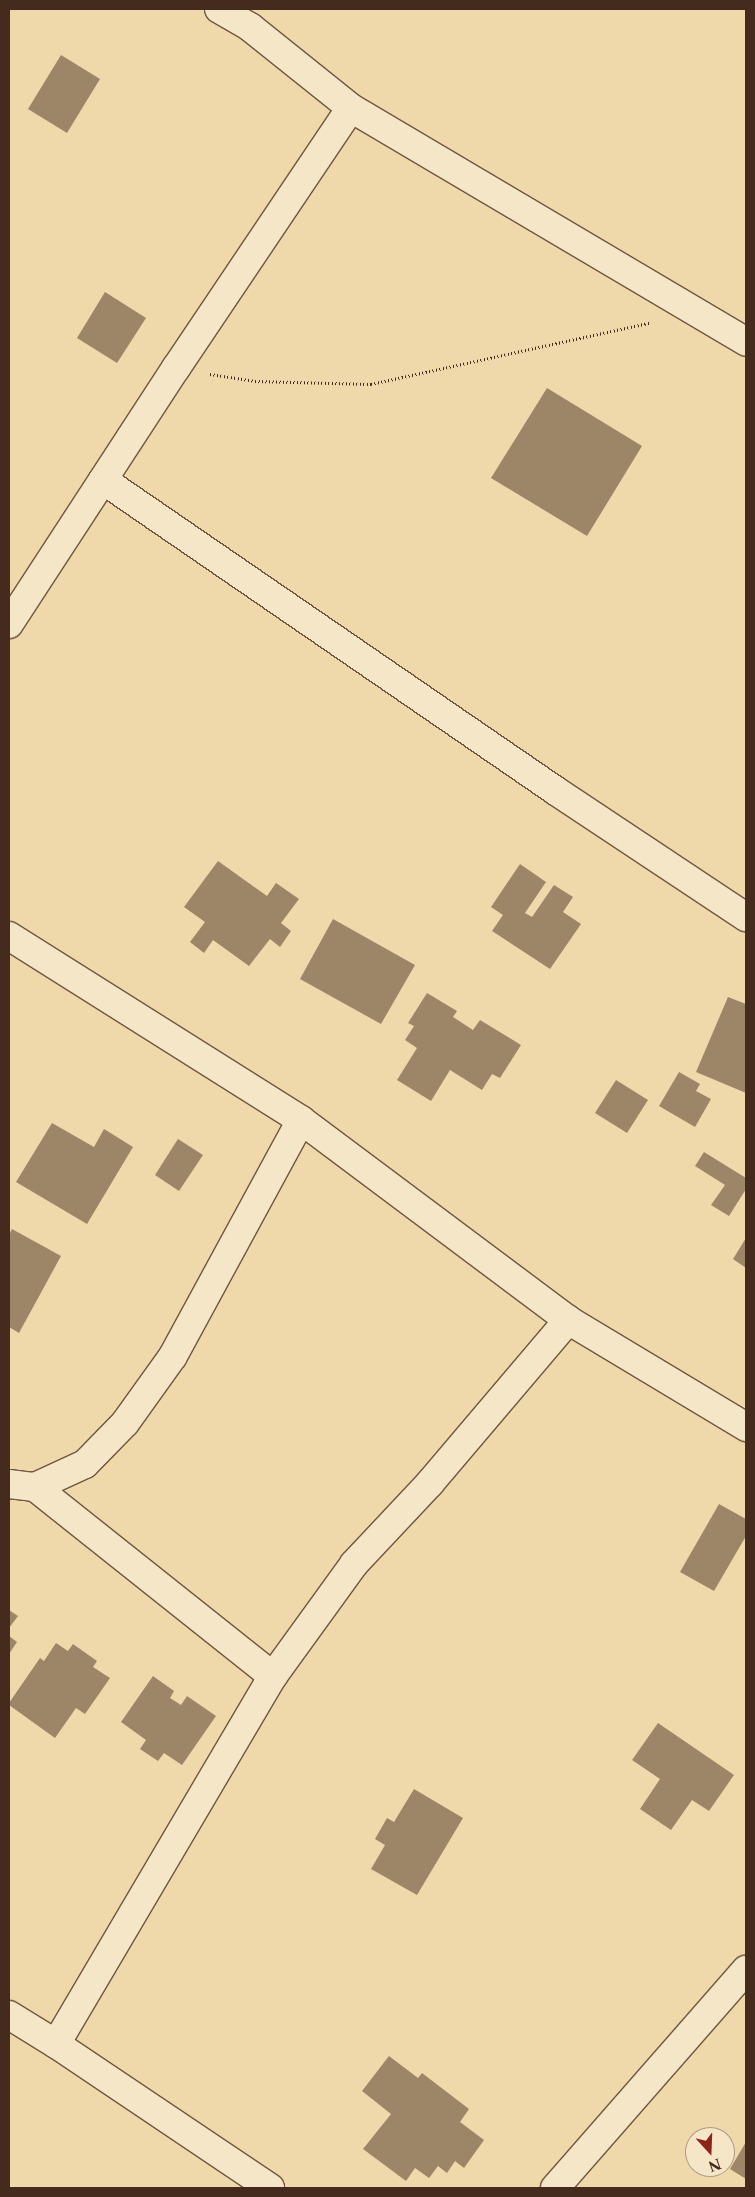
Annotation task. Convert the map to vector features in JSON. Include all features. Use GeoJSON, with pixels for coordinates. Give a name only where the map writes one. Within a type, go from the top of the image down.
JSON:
{"type":"FeatureCollection","features":[{"type":"Feature","properties":{"kind":"street"},"geometry":{"type":"LineString","coordinates":[[219,9],[254,18],[350,108],[746,342]]}},
{"type":"Feature","properties":{"kind":"street"},"geometry":{"type":"LineString","coordinates":[[9,624],[176,368],[350,108]]}},
{"type":"Feature","properties":{"kind":"street"},"geometry":{"type":"LineString","coordinates":[[103,480],[556,791],[746,917]]}},
{"type":"Feature","properties":{"kind":"street"},"geometry":{"type":"LineString","coordinates":[[9,936],[301,1120],[568,1320],[746,1428]]}},
{"type":"Feature","properties":{"kind":"street"},"geometry":{"type":"LineString","coordinates":[[22,1486],[85,1464],[125,1423],[172,1356],[301,1120]]}},
{"type":"Feature","properties":{"kind":"street"},"geometry":{"type":"LineString","coordinates":[[56,2044],[273,1676],[354,1564],[430,1483],[568,1320]]}},
{"type":"Feature","properties":{"kind":"street"},"geometry":{"type":"LineString","coordinates":[[22,1486],[273,1676]]}},
{"type":"Feature","properties":{"kind":"street"},"geometry":{"type":"LineString","coordinates":[[555,2188],[746,1970]]}},
{"type":"Feature","properties":{"kind":"street"},"geometry":{"type":"LineString","coordinates":[[9,2015],[56,2044],[270,2188]]}},
{"type":"Feature","properties":{"kind":"path"},"geometry":{"type":"LineString","coordinates":[[176,368],[254,382],[371,384],[696,313]]}},
{"type":"Feature","properties":{"kind":"building"},"geometry":{"type":"Polygon","coordinates":[[[61,55],[100,79],[67,133],[28,109],[61,55]]]}},
{"type":"Feature","properties":{"kind":"building"},"geometry":{"type":"Polygon","coordinates":[[[105,292],[146,318],[117,363],[77,338],[105,292]]]}},
{"type":"Feature","properties":{"kind":"building"},"geometry":{"type":"Polygon","coordinates":[[[547,388],[642,446],[587,536],[491,478],[547,388]]]}},
{"type":"Feature","properties":{"kind":"building"},"geometry":{"type":"Polygon","coordinates":[[[218,861],[267,896],[276,883],[299,899],[281,923],[291,931],[280,947],[270,939],[249,966],[213,940],[204,953],[190,942],[205,922],[184,907],[218,861]]]}},
{"type":"Feature","properties":{"kind":"building"},"geometry":{"type":"Polygon","coordinates":[[[520,864],[546,882],[525,913],[532,917],[554,885],[573,897],[563,912],[581,924],[550,969],[492,931],[503,915],[491,907],[520,864]]]}},
{"type":"Feature","properties":{"kind":"building"},"geometry":{"type":"Polygon","coordinates":[[[333,919],[415,965],[381,1024],[300,979],[333,919]]]}},
{"type":"Feature","properties":{"kind":"building"},"geometry":{"type":"Polygon","coordinates":[[[427,993],[457,1011],[453,1017],[473,1030],[480,1020],[521,1045],[500,1078],[492,1074],[482,1090],[450,1070],[431,1101],[397,1080],[417,1048],[405,1040],[414,1026],[408,1023],[427,993]]]}},
{"type":"Feature","properties":{"kind":"building"},"geometry":{"type":"Polygon","coordinates":[[[728,997],[746,1004],[746,1093],[696,1072],[728,997]]]}},
{"type":"Feature","properties":{"kind":"building"},"geometry":{"type":"Polygon","coordinates":[[[679,1072],[700,1084],[696,1091],[711,1099],[695,1127],[659,1106],[679,1072]]]}},
{"type":"Feature","properties":{"kind":"building"},"geometry":{"type":"Polygon","coordinates":[[[616,1080],[648,1100],[627,1133],[595,1113],[616,1080]]]}},
{"type":"Feature","properties":{"kind":"building"},"geometry":{"type":"Polygon","coordinates":[[[52,1123],[94,1147],[104,1129],[133,1147],[87,1224],[16,1182],[52,1123]]]}},
{"type":"Feature","properties":{"kind":"building"},"geometry":{"type":"Polygon","coordinates":[[[178,1139],[203,1155],[179,1191],[155,1175],[178,1139]]]}},
{"type":"Feature","properties":{"kind":"building"},"geometry":{"type":"Polygon","coordinates":[[[704,1152],[746,1178],[746,1189],[729,1216],[711,1205],[725,1185],[695,1166],[704,1152]]]}},
{"type":"Feature","properties":{"kind":"building"},"geometry":{"type":"Polygon","coordinates":[[[12,1229],[61,1256],[19,1333],[9,1327],[9,1235],[12,1229]]]}},
{"type":"Feature","properties":{"kind":"building"},"geometry":{"type":"Polygon","coordinates":[[[746,1238],[746,1268],[733,1259],[746,1238]]]}},
{"type":"Feature","properties":{"kind":"building"},"geometry":{"type":"Polygon","coordinates":[[[719,1504],[746,1519],[746,1536],[714,1591],[680,1572],[719,1504]]]}},
{"type":"Feature","properties":{"kind":"building"},"geometry":{"type":"Polygon","coordinates":[[[9,1610],[18,1616],[9,1628],[9,1610]]]}},
{"type":"Feature","properties":{"kind":"building"},"geometry":{"type":"Polygon","coordinates":[[[9,1636],[17,1642],[9,1654],[9,1636]]]}},
{"type":"Feature","properties":{"kind":"building"},"geometry":{"type":"Polygon","coordinates":[[[56,1643],[68,1651],[73,1644],[97,1661],[93,1667],[110,1678],[85,1714],[76,1708],[55,1738],[9,1705],[9,1703],[40,1658],[44,1661],[56,1643]]]}},
{"type":"Feature","properties":{"kind":"building"},"geometry":{"type":"Polygon","coordinates":[[[153,1676],[174,1691],[170,1698],[181,1705],[187,1696],[216,1716],[182,1765],[164,1753],[158,1761],[140,1749],[146,1740],[121,1722],[153,1676]]]}},
{"type":"Feature","properties":{"kind":"building"},"geometry":{"type":"Polygon","coordinates":[[[658,1723],[734,1775],[709,1811],[692,1800],[671,1830],[640,1809],[660,1779],[632,1760],[658,1723]]]}},
{"type":"Feature","properties":{"kind":"building"},"geometry":{"type":"Polygon","coordinates":[[[414,1789],[463,1818],[417,1895],[371,1869],[385,1845],[375,1839],[387,1818],[394,1822],[414,1789]]]}},
{"type":"Feature","properties":{"kind":"building"},"geometry":{"type":"Polygon","coordinates":[[[389,2056],[418,2078],[422,2073],[469,2109],[460,2122],[484,2140],[464,2168],[455,2161],[447,2173],[438,2166],[429,2178],[415,2168],[406,2181],[363,2149],[391,2114],[362,2091],[389,2056]]]}},
{"type":"Feature","properties":{"kind":"building"},"geometry":{"type":"Polygon","coordinates":[[[746,2142],[746,2179],[735,2172],[735,2161],[746,2142]]]}}]}
